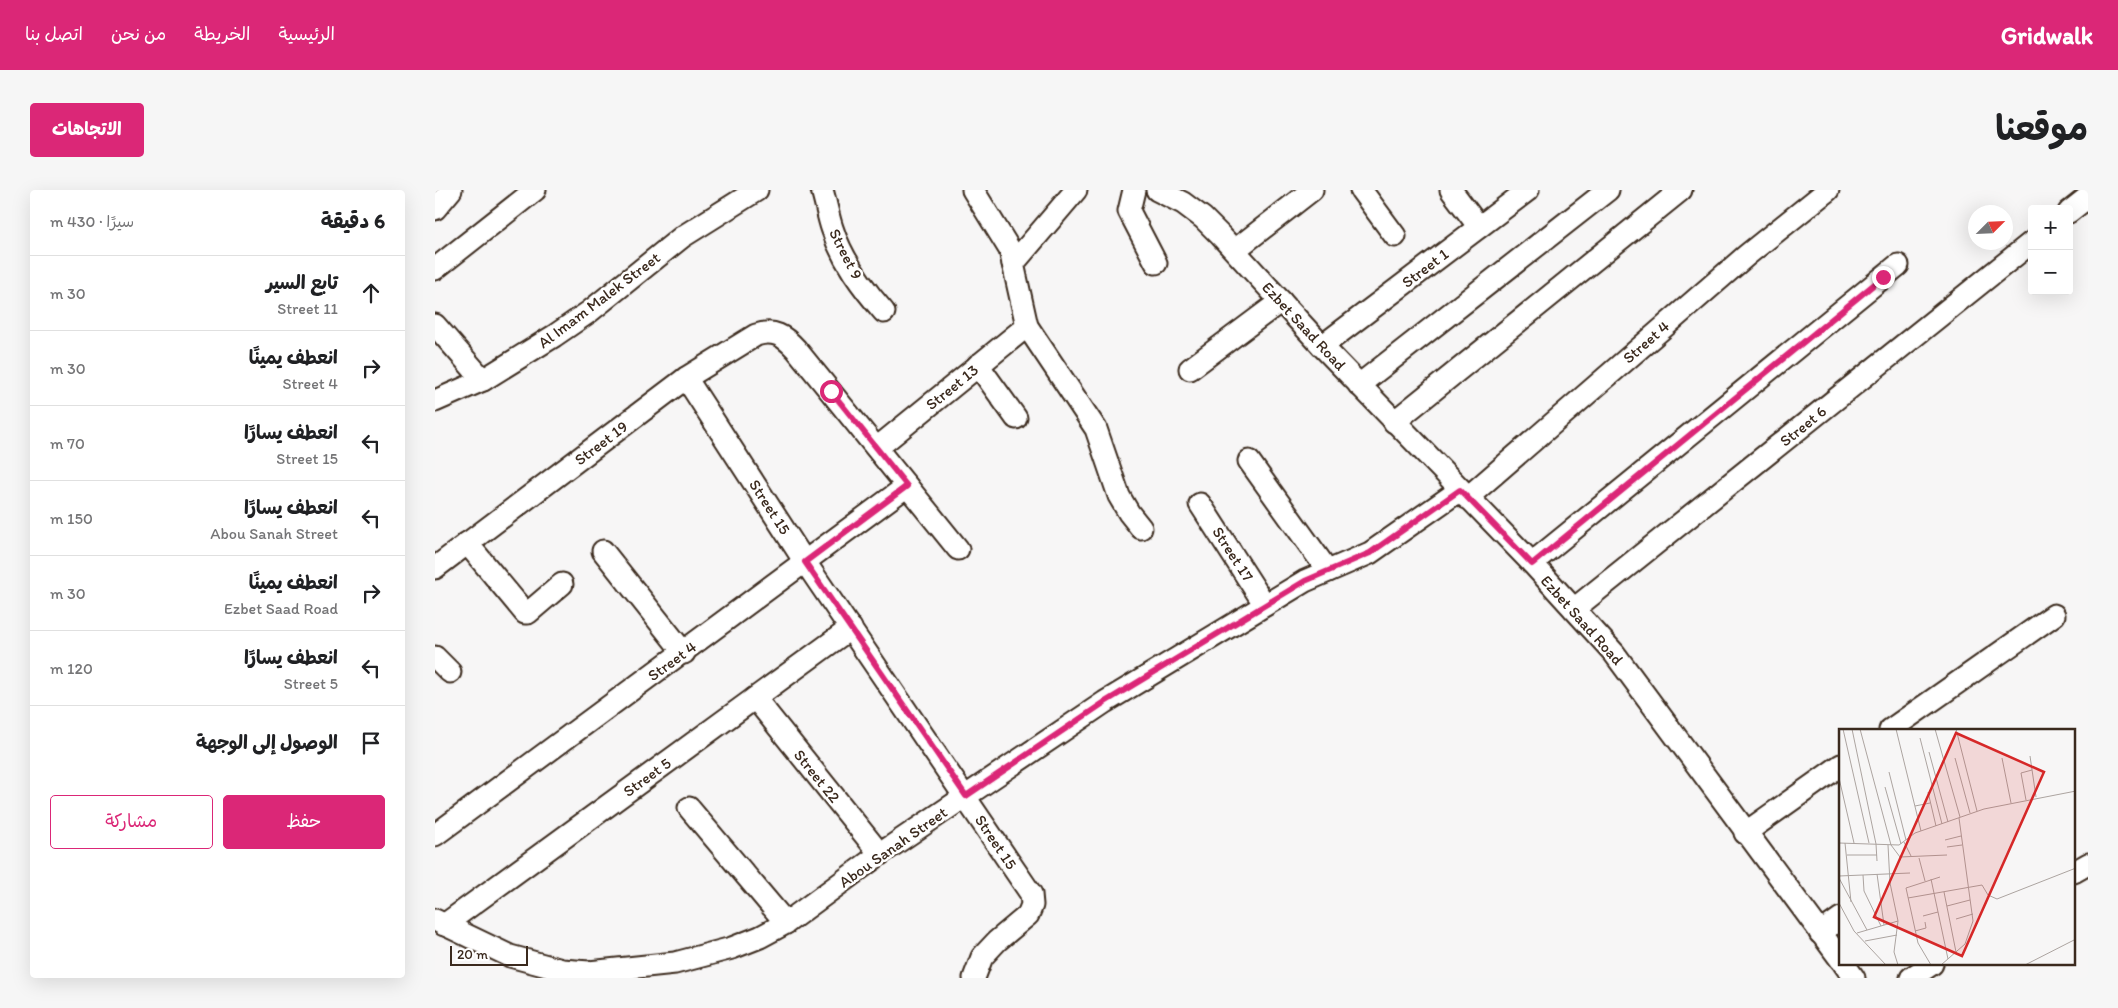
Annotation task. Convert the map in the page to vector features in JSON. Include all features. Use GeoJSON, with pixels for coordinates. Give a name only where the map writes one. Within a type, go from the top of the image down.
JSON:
{"type":"FeatureCollection","features":[{"type":"Feature","properties":{"kind":"street"},"geometry":{"type":"LineString","coordinates":[[435,209],[451,190]]}},
{"type":"Feature","properties":{"kind":"street"},"geometry":{"type":"LineString","coordinates":[[435,270],[535,190]]}},
{"type":"Feature","properties":{"kind":"street","name":"Al Imam Malek Street"},"geometry":{"type":"LineString","coordinates":[[435,401],[483,380],[554,336],[595,307],[682,237],[757,190]]}},
{"type":"Feature","properties":{"kind":"street","name":"Street 9"},"geometry":{"type":"LineString","coordinates":[[823,190],[831,228],[841,250],[866,292],[884,312]]}},
{"type":"Feature","properties":{"kind":"street"},"geometry":{"type":"LineString","coordinates":[[973,190],[1007,245],[1027,326],[1095,429],[1119,496],[1141,528]]}},
{"type":"Feature","properties":{"kind":"street"},"geometry":{"type":"LineString","coordinates":[[1013,264],[1076,190]]}},
{"type":"Feature","properties":{"kind":"street"},"geometry":{"type":"LineString","coordinates":[[1134,190],[1129,211],[1156,263]]}},
{"type":"Feature","properties":{"kind":"street","name":"Ezbet Saad Road"},"geometry":{"type":"LineString","coordinates":[[1157,190],[1183,203],[1203,218],[1235,250],[1322,346],[1532,564],[1614,653],[1669,726],[1745,833],[1839,957]]}},
{"type":"Feature","properties":{"kind":"street"},"geometry":{"type":"LineString","coordinates":[[1235,250],[1312,190]]}},
{"type":"Feature","properties":{"kind":"street"},"geometry":{"type":"LineString","coordinates":[[1361,190],[1395,236]]}},
{"type":"Feature","properties":{"kind":"street"},"geometry":{"type":"LineString","coordinates":[[1451,190],[1479,227]]}},
{"type":"Feature","properties":{"kind":"street","name":"Street 1"},"geometry":{"type":"LineString","coordinates":[[1322,346],[1528,190]]}},
{"type":"Feature","properties":{"kind":"street"},"geometry":{"type":"LineString","coordinates":[[1359,384],[1608,190]]}},
{"type":"Feature","properties":{"kind":"street"},"geometry":{"type":"LineString","coordinates":[[1394,422],[1681,190]]}},
{"type":"Feature","properties":{"kind":"street","name":"Street 4"},"geometry":{"type":"LineString","coordinates":[[1463,494],[1747,255],[1828,190]]}},
{"type":"Feature","properties":{"kind":"street"},"geometry":{"type":"LineString","coordinates":[[2073,209],[2088,197]]}},
{"type":"Feature","properties":{"kind":"street","name":"Street 6"},"geometry":{"type":"LineString","coordinates":[[1574,609],[2028,245]]}},
{"type":"Feature","properties":{"kind":"street"},"geometry":{"type":"LineString","coordinates":[[1532,564],[1898,265]]}},
{"type":"Feature","properties":{"kind":"street"},"geometry":{"type":"LineString","coordinates":[[1190,369],[1281,301]]}},
{"type":"Feature","properties":{"kind":"street"},"geometry":{"type":"LineString","coordinates":[[435,325],[483,380]]}},
{"type":"Feature","properties":{"kind":"street","name":"Street 13"},"geometry":{"type":"LineString","coordinates":[[877,448],[1027,326]]}},
{"type":"Feature","properties":{"kind":"street","name":"Street 19"},"geometry":{"type":"LineString","coordinates":[[435,568],[686,378],[756,335],[774,332],[797,348],[877,448]]}},
{"type":"Feature","properties":{"kind":"street"},"geometry":{"type":"LineString","coordinates":[[978,365],[1016,418]]}},
{"type":"Feature","properties":{"kind":"street","name":"Street 15"},"geometry":{"type":"LineString","coordinates":[[686,378],[805,562],[1031,894],[1031,905],[1028,915],[997,941],[982,957],[974,978]]}},
{"type":"Feature","properties":{"kind":"street"},"geometry":{"type":"LineString","coordinates":[[877,448],[958,549]]}},
{"type":"Feature","properties":{"kind":"street"},"geometry":{"type":"LineString","coordinates":[[1249,461],[1328,571]]}},
{"type":"Feature","properties":{"kind":"street","name":"Street 4"},"geometry":{"type":"LineString","coordinates":[[435,835],[684,653],[907,486]]}},
{"type":"Feature","properties":{"kind":"street","name":"Abou Sanah Street"},"geometry":{"type":"LineString","coordinates":[[439,923],[510,956],[561,970],[589,972],[646,967],[704,957],[732,948],[786,923],[880,854],[1105,702],[1305,581],[1370,553],[1463,494]]}},
{"type":"Feature","properties":{"kind":"street","name":"Street 17"},"geometry":{"type":"LineString","coordinates":[[1200,504],[1265,605]]}},
{"type":"Feature","properties":{"kind":"street"},"geometry":{"type":"LineString","coordinates":[[467,543],[525,613],[528,613],[562,584]]}},
{"type":"Feature","properties":{"kind":"street"},"geometry":{"type":"LineString","coordinates":[[603,551],[684,653]]}},
{"type":"Feature","properties":{"kind":"street"},"geometry":{"type":"LineString","coordinates":[[1891,729],[2054,615]]}},
{"type":"Feature","properties":{"kind":"street","name":"Street 5"},"geometry":{"type":"LineString","coordinates":[[439,923],[851,628]]}},
{"type":"Feature","properties":{"kind":"street"},"geometry":{"type":"LineString","coordinates":[[435,656],[450,672]]}},
{"type":"Feature","properties":{"kind":"street","name":"Street 22"},"geometry":{"type":"LineString","coordinates":[[755,698],[880,854]]}},
{"type":"Feature","properties":{"kind":"street"},"geometry":{"type":"LineString","coordinates":[[1745,833],[1839,766]]}},
{"type":"Feature","properties":{"kind":"street"},"geometry":{"type":"LineString","coordinates":[[689,808],[786,923]]}},
{"type":"Feature","properties":{"kind":"street"},"geometry":{"type":"LineString","coordinates":[[2075,871],[2088,864]]}},
{"type":"Feature","properties":{"kind":"street"},"geometry":{"type":"LineString","coordinates":[[1820,933],[1839,919]]}},
{"type":"Feature","properties":{"kind":"street"},"geometry":{"type":"LineString","coordinates":[[1845,966],[1854,978]]}},
{"type":"Feature","properties":{"kind":"street"},"geometry":{"type":"LineString","coordinates":[[1911,978],[1929,966]]}},
{"type":"Feature","properties":{"kind":"route"},"geometry":{"type":"LineString","coordinates":[[831,391],[907,486],[805,562],[966,796],[1105,702],[1305,581],[1370,553],[1460,490],[1532,564],[1883,277]]}}]}
